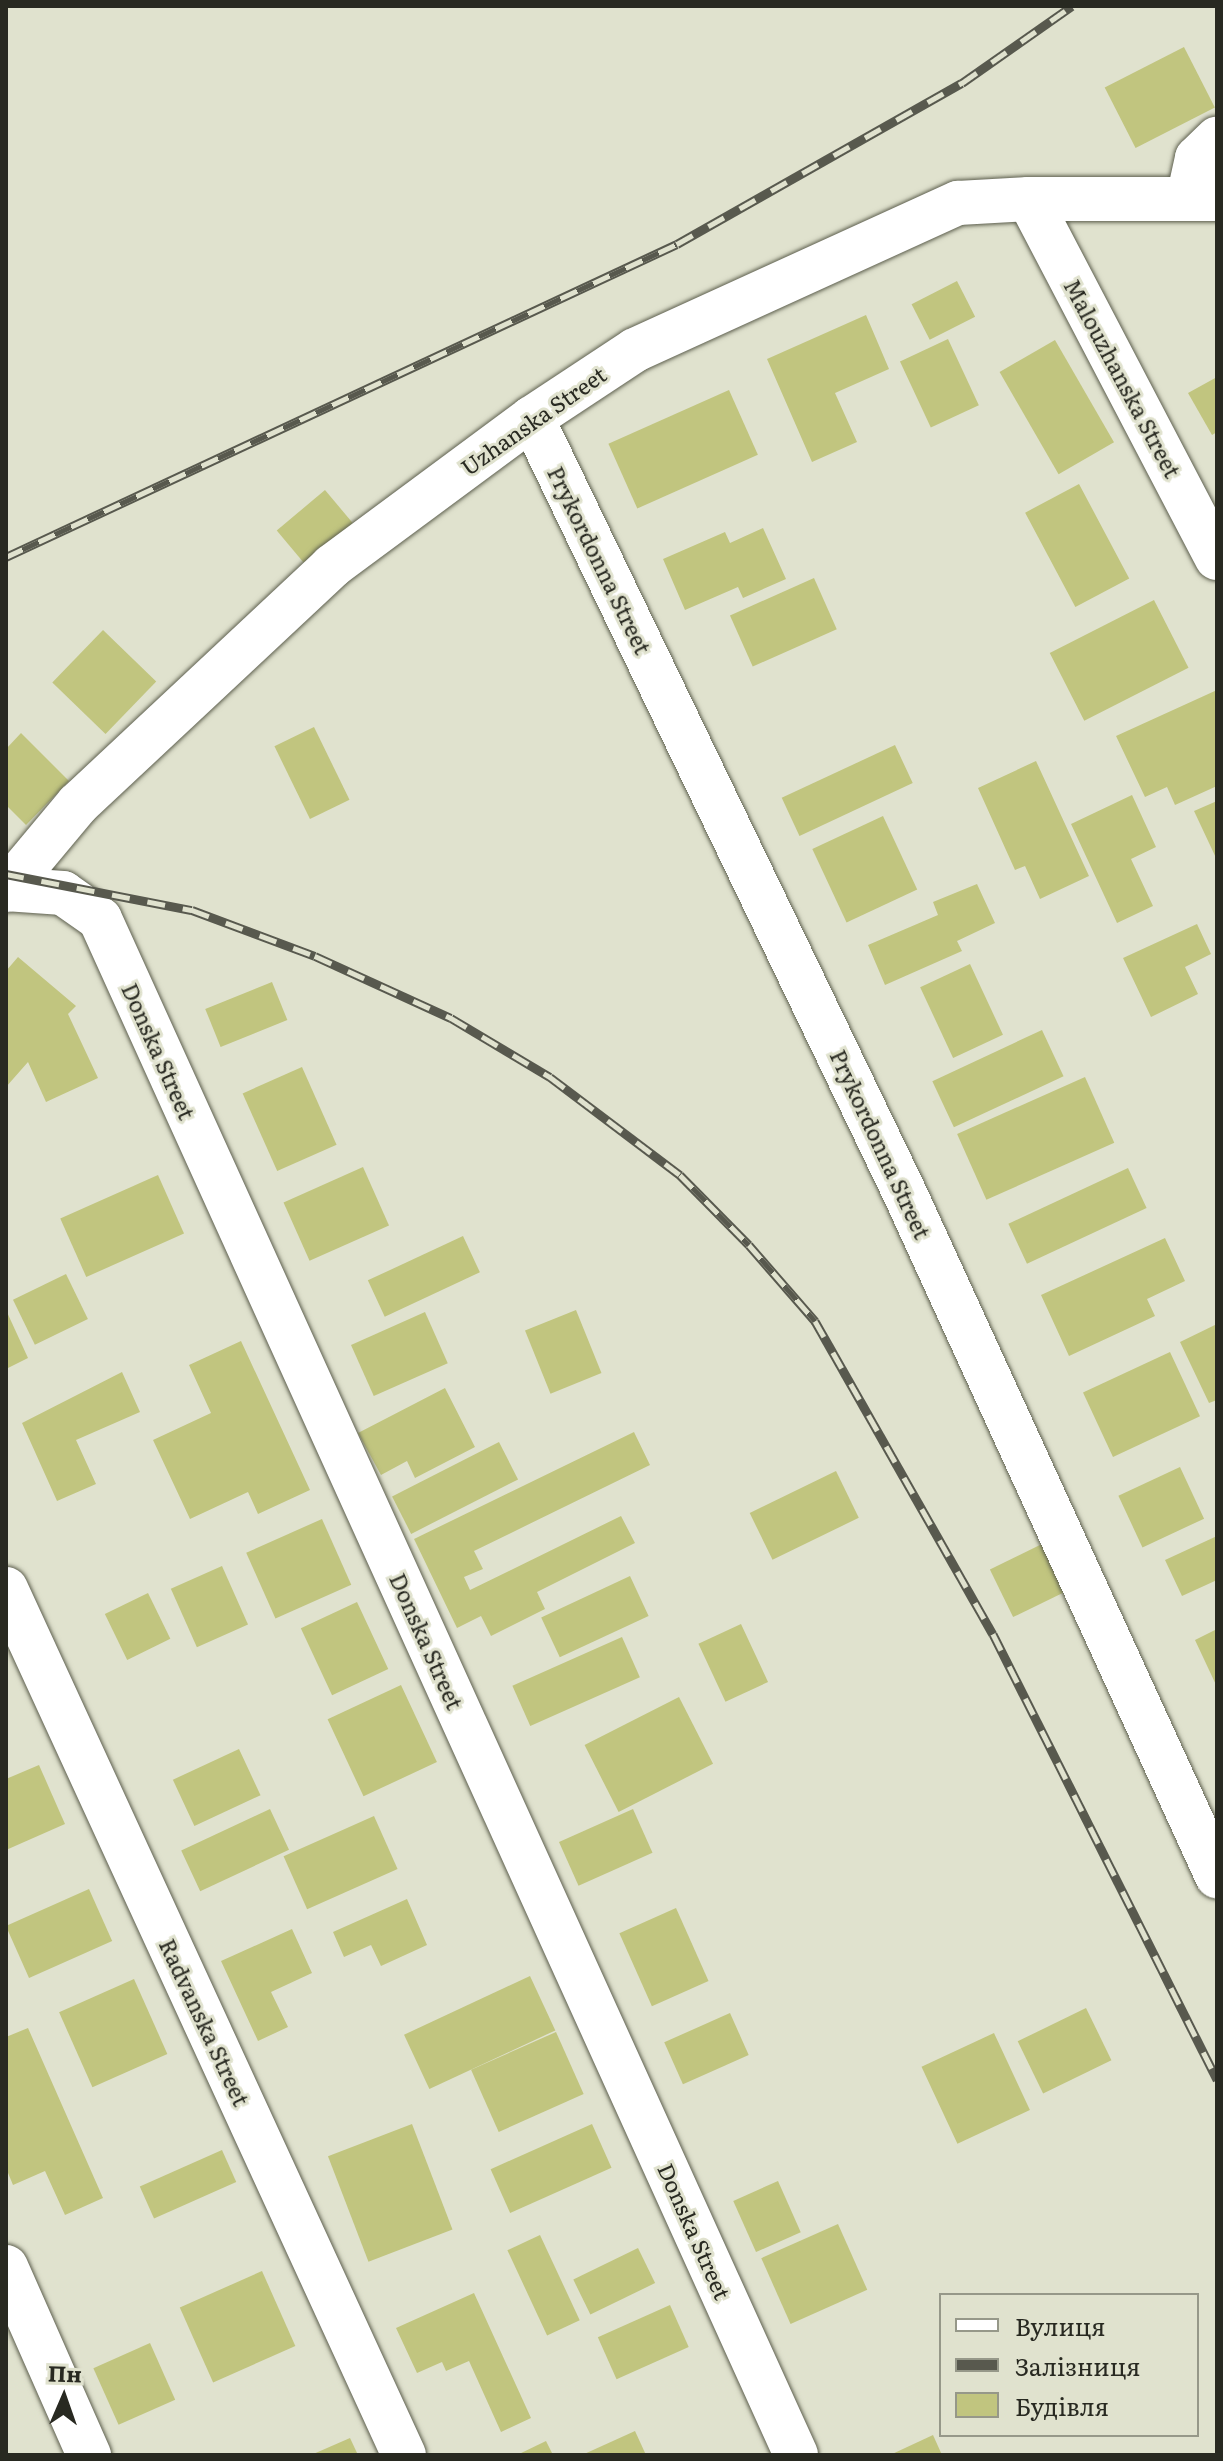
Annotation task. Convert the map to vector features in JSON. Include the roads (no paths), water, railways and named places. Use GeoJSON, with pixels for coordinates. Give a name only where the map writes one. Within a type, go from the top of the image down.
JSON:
{"type":"FeatureCollection","features":[{"type":"Feature","properties":{"kind":"street","name":"Uzhanska Street"},"geometry":{"type":"LineString","coordinates":[[6,889],[78,804],[332,566],[532,418],[635,350],[958,203],[1029,199],[1203,199],[1197,158],[1217,139]]}},
{"type":"Feature","properties":{"kind":"street","name":"Malouzhanska Street"},"geometry":{"type":"LineString","coordinates":[[1029,199],[1217,558]]}},
{"type":"Feature","properties":{"kind":"street","name":"Prykordonna Street"},"geometry":{"type":"LineString","coordinates":[[532,418],[907,1198],[1217,1876]]}},
{"type":"Feature","properties":{"kind":"street","name":"Donska Street"},"geometry":{"type":"LineString","coordinates":[[6,889],[63,893],[100,919],[796,2455]]}},
{"type":"Feature","properties":{"kind":"street","name":"Radvanska Street"},"geometry":{"type":"LineString","coordinates":[[6,1589],[404,2455]]}},
{"type":"Feature","properties":{"kind":"street"},"geometry":{"type":"LineString","coordinates":[[6,2267],[89,2455]]}},
{"type":"Feature","properties":{"kind":"railway"},"geometry":{"type":"LineString","coordinates":[[6,557],[677,244],[962,83],[1072,6]]}},
{"type":"Feature","properties":{"kind":"railway"},"geometry":{"type":"LineString","coordinates":[[6,874],[192,910],[315,956],[451,1018],[550,1077],[680,1175],[749,1245],[815,1321],[993,1634],[1217,2080]]}}]}
